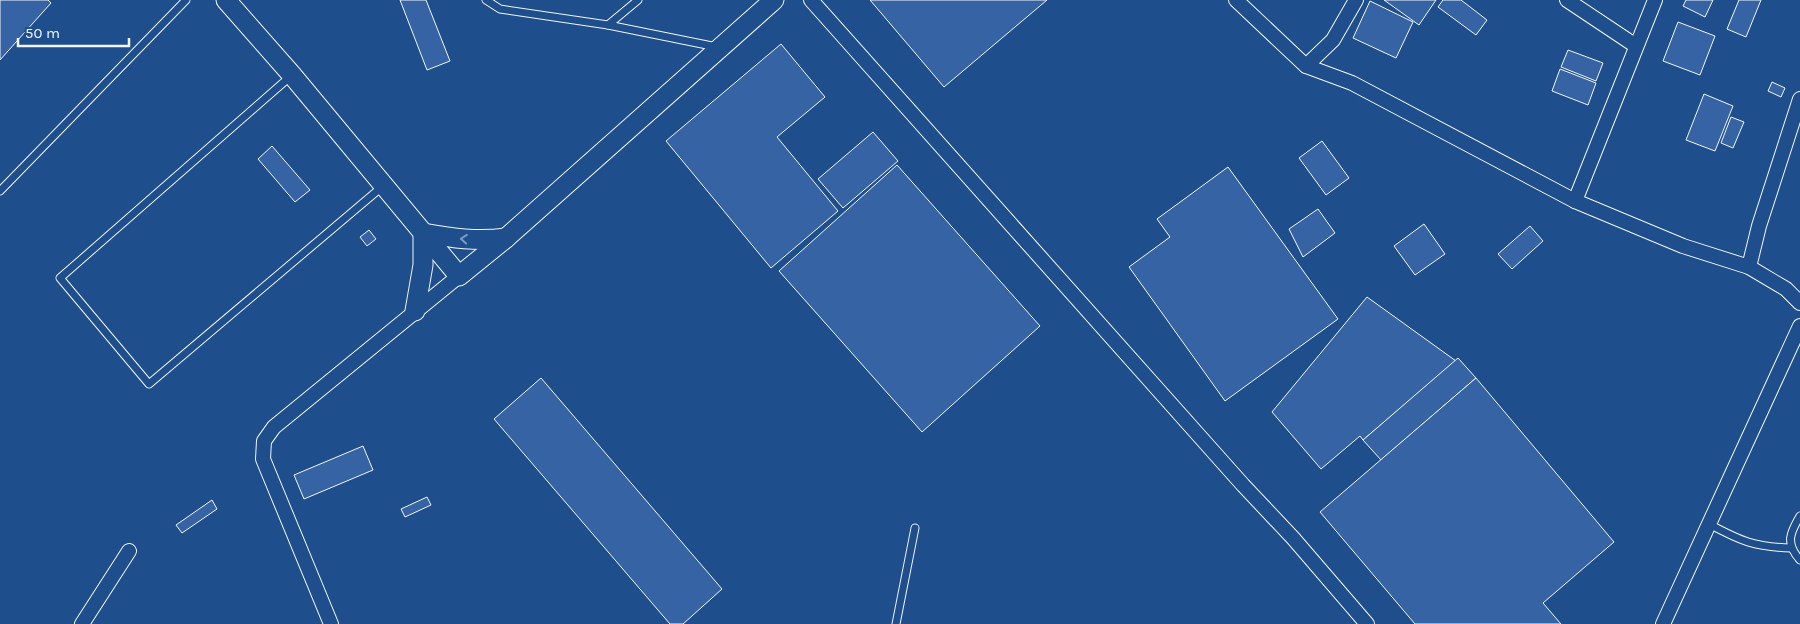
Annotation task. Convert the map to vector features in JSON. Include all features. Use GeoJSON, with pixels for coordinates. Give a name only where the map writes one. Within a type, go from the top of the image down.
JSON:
{"type":"FeatureCollection","features":[{"type":"Feature","properties":{"kind":"street"},"geometry":{"type":"LineString","coordinates":[[226,0],[292,75],[459,276]]}},
{"type":"Feature","properties":{"kind":"street"},"geometry":{"type":"LineString","coordinates":[[331,624],[263,459],[264,441],[274,427],[506,238],[774,0]]}},
{"type":"Feature","properties":{"kind":"street"},"geometry":{"type":"LineString","coordinates":[[811,0],[1293,538],[1367,624]]}},
{"type":"Feature","properties":{"kind":"street"},"geometry":{"type":"LineString","coordinates":[[1236,0],[1306,66],[1352,83],[1575,201],[1683,246],[1749,267],[1786,289],[1800,303]]}},
{"type":"Feature","properties":{"kind":"street"},"geometry":{"type":"LineString","coordinates":[[1306,66],[1333,40],[1356,0]]}},
{"type":"Feature","properties":{"kind":"street"},"geometry":{"type":"LineString","coordinates":[[1567,0],[1636,46]]}},
{"type":"Feature","properties":{"kind":"street"},"geometry":{"type":"LineString","coordinates":[[1575,201],[1655,0]]}},
{"type":"Feature","properties":{"kind":"street"},"geometry":{"type":"LineString","coordinates":[[1749,267],[1759,226],[1800,99]]}},
{"type":"Feature","properties":{"kind":"street"},"geometry":{"type":"LineString","coordinates":[[423,233],[465,240],[506,238]]}},
{"type":"Feature","properties":{"kind":"street"},"geometry":{"type":"LineString","coordinates":[[415,311],[423,265],[423,233]]}},
{"type":"Feature","properties":{"kind":"street"},"geometry":{"type":"LineString","coordinates":[[1662,624],[1799,330]]}},
{"type":"Feature","properties":{"kind":"street"},"geometry":{"type":"LineString","coordinates":[[82,624],[129,551]]}},
{"type":"Feature","properties":{"kind":"lane"},"geometry":{"type":"LineString","coordinates":[[0,191],[186,0]]}},
{"type":"Feature","properties":{"kind":"lane"},"geometry":{"type":"LineString","coordinates":[[486,0],[500,9],[608,25],[720,47]]}},
{"type":"Feature","properties":{"kind":"lane"},"geometry":{"type":"LineString","coordinates":[[498,0],[500,9]]}},
{"type":"Feature","properties":{"kind":"lane"},"geometry":{"type":"LineString","coordinates":[[608,25],[638,0]]}},
{"type":"Feature","properties":{"kind":"lane"},"geometry":{"type":"LineString","coordinates":[[292,75],[60,278],[149,384],[384,185]]}},
{"type":"Feature","properties":{"kind":"lane"},"geometry":{"type":"LineString","coordinates":[[1800,516],[1793,528],[1790,539],[1791,548],[1800,560]]}},
{"type":"Feature","properties":{"kind":"lane"},"geometry":{"type":"LineString","coordinates":[[1709,524],[1750,544],[1791,548]]}},
{"type":"Feature","properties":{"kind":"lane"},"geometry":{"type":"LineString","coordinates":[[896,624],[915,528]]}},
{"type":"Feature","properties":{"kind":"building"},"geometry":{"type":"Polygon","coordinates":[[[0,0],[48,0],[51,3],[0,60],[0,0]]]}},
{"type":"Feature","properties":{"kind":"building"},"geometry":{"type":"Polygon","coordinates":[[[400,0],[426,0],[450,61],[427,70],[400,0]]]}},
{"type":"Feature","properties":{"kind":"building"},"geometry":{"type":"Polygon","coordinates":[[[870,0],[1047,0],[944,87],[870,0]]]}},
{"type":"Feature","properties":{"kind":"building"},"geometry":{"type":"Polygon","coordinates":[[[1384,0],[1436,0],[1419,25],[1384,0]]]}},
{"type":"Feature","properties":{"kind":"building"},"geometry":{"type":"Polygon","coordinates":[[[1443,0],[1461,0],[1487,20],[1476,35],[1438,7],[1443,0]]]}},
{"type":"Feature","properties":{"kind":"building"},"geometry":{"type":"Polygon","coordinates":[[[1686,0],[1713,0],[1705,17],[1683,6],[1686,0]]]}},
{"type":"Feature","properties":{"kind":"building"},"geometry":{"type":"Polygon","coordinates":[[[1739,0],[1761,0],[1746,37],[1727,29],[1739,0]]]}},
{"type":"Feature","properties":{"kind":"building"},"geometry":{"type":"Polygon","coordinates":[[[1370,1],[1413,22],[1396,58],[1353,38],[1370,1]]]}},
{"type":"Feature","properties":{"kind":"building"},"geometry":{"type":"Polygon","coordinates":[[[1678,22],[1715,36],[1700,75],[1663,61],[1678,22]]]}},
{"type":"Feature","properties":{"kind":"building"},"geometry":{"type":"Polygon","coordinates":[[[781,44],[825,97],[777,137],[838,211],[771,268],[666,141],[781,44]]]}},
{"type":"Feature","properties":{"kind":"building"},"geometry":{"type":"Polygon","coordinates":[[[1568,50],[1603,63],[1596,81],[1561,67],[1568,50]]]}},
{"type":"Feature","properties":{"kind":"building"},"geometry":{"type":"Polygon","coordinates":[[[1560,69],[1596,83],[1588,105],[1552,91],[1560,69]]]}},
{"type":"Feature","properties":{"kind":"building"},"geometry":{"type":"Polygon","coordinates":[[[1772,82],[1785,88],[1781,97],[1768,91],[1772,82]]]}},
{"type":"Feature","properties":{"kind":"building"},"geometry":{"type":"Polygon","coordinates":[[[1704,94],[1733,106],[1715,151],[1686,140],[1704,94]]]}},
{"type":"Feature","properties":{"kind":"building"},"geometry":{"type":"Polygon","coordinates":[[[1731,117],[1744,122],[1733,148],[1721,143],[1731,117]]]}},
{"type":"Feature","properties":{"kind":"building"},"geometry":{"type":"Polygon","coordinates":[[[873,132],[898,161],[843,208],[818,179],[873,132]]]}},
{"type":"Feature","properties":{"kind":"building"},"geometry":{"type":"Polygon","coordinates":[[[1322,141],[1349,178],[1326,195],[1299,158],[1322,141]]]}},
{"type":"Feature","properties":{"kind":"building"},"geometry":{"type":"Polygon","coordinates":[[[272,146],[310,190],[295,202],[258,159],[272,146]]]}},
{"type":"Feature","properties":{"kind":"building"},"geometry":{"type":"Polygon","coordinates":[[[897,165],[1040,326],[922,432],[779,271],[897,165]]]}},
{"type":"Feature","properties":{"kind":"building"},"geometry":{"type":"Polygon","coordinates":[[[1228,167],[1338,319],[1225,401],[1129,267],[1170,237],[1157,219],[1228,167]]]}},
{"type":"Feature","properties":{"kind":"building"},"geometry":{"type":"Polygon","coordinates":[[[1318,209],[1335,233],[1303,257],[1289,229],[1318,209]]]}},
{"type":"Feature","properties":{"kind":"building"},"geometry":{"type":"Polygon","coordinates":[[[1424,224],[1445,254],[1415,275],[1394,246],[1424,224]]]}},
{"type":"Feature","properties":{"kind":"building"},"geometry":{"type":"Polygon","coordinates":[[[1530,226],[1543,241],[1512,269],[1498,254],[1530,226]]]}},
{"type":"Feature","properties":{"kind":"building"},"geometry":{"type":"Polygon","coordinates":[[[369,230],[376,239],[367,246],[360,237],[369,230]]]}},
{"type":"Feature","properties":{"kind":"building"},"geometry":{"type":"Polygon","coordinates":[[[1367,297],[1456,361],[1363,440],[1360,436],[1321,469],[1272,412],[1367,297]]]}},
{"type":"Feature","properties":{"kind":"building"},"geometry":{"type":"Polygon","coordinates":[[[1458,358],[1476,378],[1381,460],[1363,440],[1458,358]]]}},
{"type":"Feature","properties":{"kind":"building"},"geometry":{"type":"Polygon","coordinates":[[[541,378],[722,589],[683,624],[670,624],[494,419],[541,378]]]}},
{"type":"Feature","properties":{"kind":"building"},"geometry":{"type":"Polygon","coordinates":[[[1476,378],[1614,542],[1543,603],[1561,624],[1415,624],[1320,512],[1476,378]]]}},
{"type":"Feature","properties":{"kind":"building"},"geometry":{"type":"Polygon","coordinates":[[[363,446],[373,470],[304,499],[294,475],[363,446]]]}},
{"type":"Feature","properties":{"kind":"building"},"geometry":{"type":"Polygon","coordinates":[[[427,497],[431,505],[405,517],[401,509],[427,497]]]}},
{"type":"Feature","properties":{"kind":"building"},"geometry":{"type":"Polygon","coordinates":[[[212,500],[217,509],[182,533],[176,525],[212,500]]]}}]}
